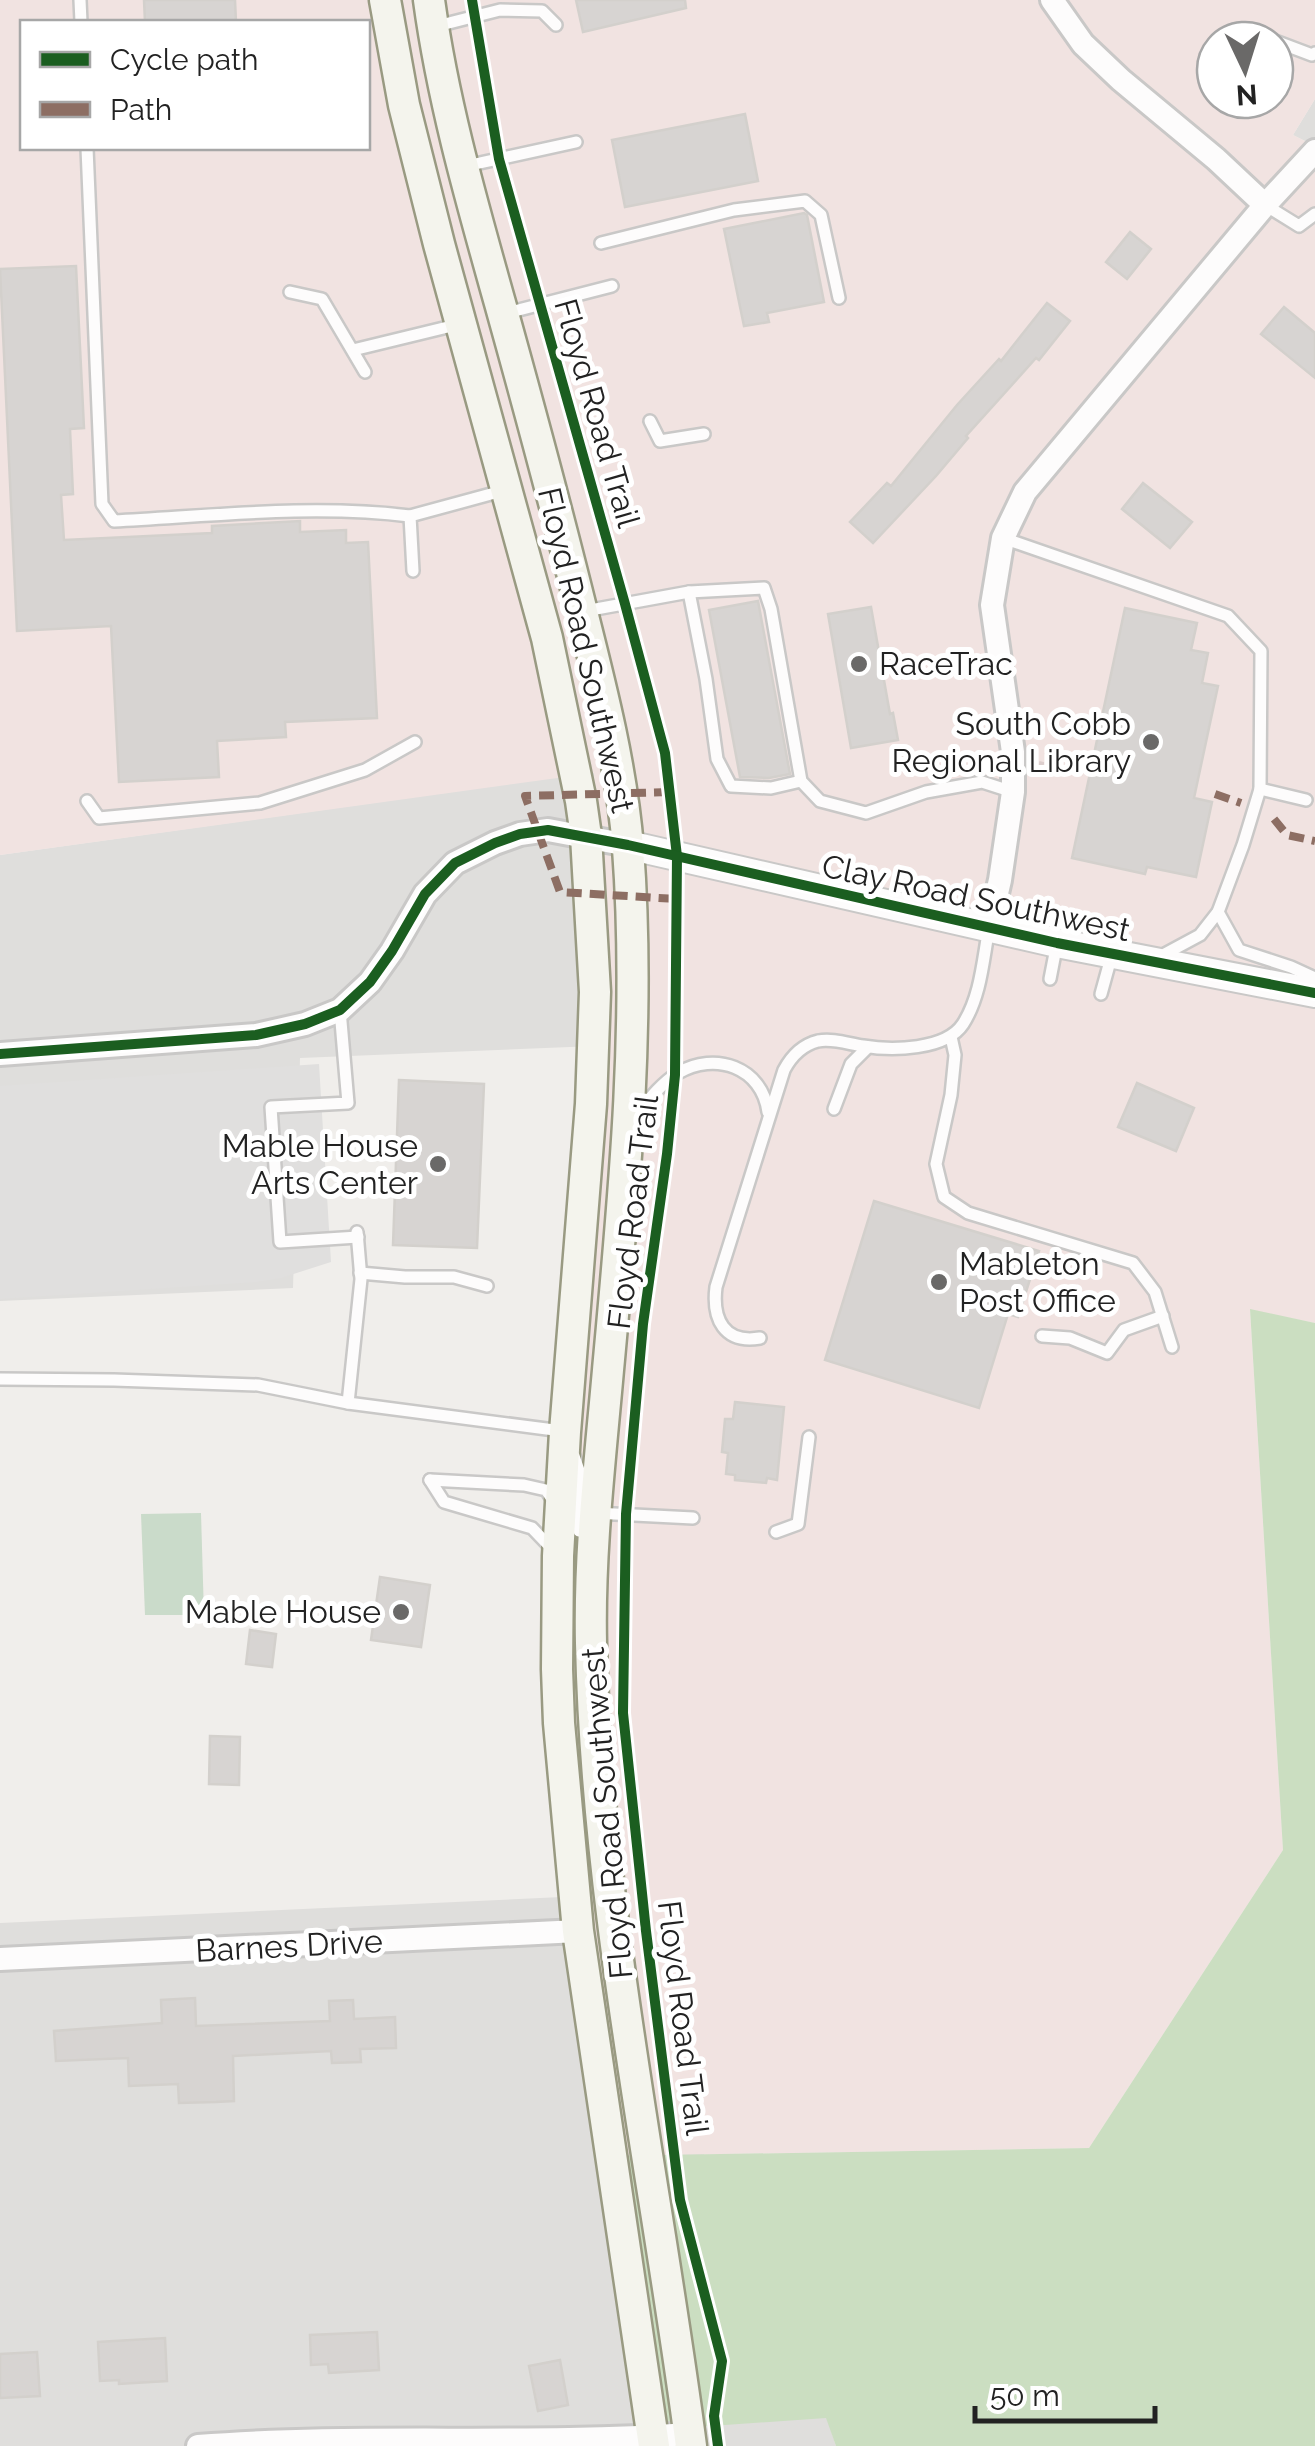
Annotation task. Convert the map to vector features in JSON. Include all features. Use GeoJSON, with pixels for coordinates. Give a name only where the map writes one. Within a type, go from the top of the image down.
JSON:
{"type":"FeatureCollection","features":[{"type":"Feature","properties":{"kind":"main road","name":"Floyd Road Southwest"},"geometry":{"type":"LineString","coordinates":[[385,0],[404,105],[547,638],[586,836],[594,992],[591,1104],[565,1432],[561,1513],[568,1550],[559,1723],[578,1932],[653,2442]]}},
{"type":"Feature","properties":{"kind":"main road","name":"Floyd Road Southwest"},"geometry":{"type":"LineString","coordinates":[[431,14],[462,167],[600,683],[628,844],[633,1052],[596,1513],[590,1639],[597,1779],[613,1930],[690,2440]]}},
{"type":"Feature","properties":{"kind":"street"},"geometry":{"type":"LineString","coordinates":[[1052,0],[1083,44],[1265,206]]}},
{"type":"Feature","properties":{"kind":"street"},"geometry":{"type":"LineString","coordinates":[[989,928],[1013,792],[1013,752],[992,605],[1004,538],[1026,492],[1315,151]]}},
{"type":"Feature","properties":{"kind":"street"},"geometry":{"type":"LineString","coordinates":[[0,1054],[256,1036],[305,1024],[340,1010],[370,982],[425,894],[455,863],[520,834],[548,830],[628,844]]}},
{"type":"Feature","properties":{"kind":"street","name":"Clay Road Southwest"},"geometry":{"type":"LineString","coordinates":[[628,844],[1057,944],[1315,994]]}},
{"type":"Feature","properties":{"kind":"street","name":"Barnes Drive"},"geometry":{"type":"LineString","coordinates":[[0,1959],[578,1932]]}},
{"type":"Feature","properties":{"kind":"street"},"geometry":{"type":"LineString","coordinates":[[198,2446],[260,2441],[690,2440]]}},
{"type":"Feature","properties":{"kind":"lane"},"geometry":{"type":"LineString","coordinates":[[431,14],[542,11],[556,25]]}},
{"type":"Feature","properties":{"kind":"lane"},"geometry":{"type":"LineString","coordinates":[[462,167],[576,142]]}},
{"type":"Feature","properties":{"kind":"lane"},"geometry":{"type":"LineString","coordinates":[[87,150],[102,504],[114,522],[300,512],[410,516],[506,490]]}},
{"type":"Feature","properties":{"kind":"lane"},"geometry":{"type":"LineString","coordinates":[[602,242],[734,210],[806,200],[821,215],[839,298]]}},
{"type":"Feature","properties":{"kind":"lane"},"geometry":{"type":"LineString","coordinates":[[1265,206],[1299,226],[1315,214]]}},
{"type":"Feature","properties":{"kind":"lane"},"geometry":{"type":"LineString","coordinates":[[503,314],[612,286]]}},
{"type":"Feature","properties":{"kind":"lane"},"geometry":{"type":"LineString","coordinates":[[290,292],[322,298],[365,372]]}},
{"type":"Feature","properties":{"kind":"lane"},"geometry":{"type":"LineString","coordinates":[[353,350],[462,324]]}},
{"type":"Feature","properties":{"kind":"lane"},"geometry":{"type":"LineString","coordinates":[[650,421],[660,441],[704,434]]}},
{"type":"Feature","properties":{"kind":"lane"},"geometry":{"type":"LineString","coordinates":[[410,516],[414,571]]}},
{"type":"Feature","properties":{"kind":"lane"},"geometry":{"type":"LineString","coordinates":[[1004,538],[1228,616],[1261,651],[1260,789],[1237,862],[1218,912],[1200,934],[1150,962]]}},
{"type":"Feature","properties":{"kind":"lane"},"geometry":{"type":"LineString","coordinates":[[582,612],[689,592],[764,588],[772,610],[801,781],[820,801],[866,813],[926,792],[982,782],[1013,792]]}},
{"type":"Feature","properties":{"kind":"lane"},"geometry":{"type":"LineString","coordinates":[[689,592],[717,759],[731,786],[771,788],[801,781]]}},
{"type":"Feature","properties":{"kind":"lane"},"geometry":{"type":"LineString","coordinates":[[86,800],[100,818],[260,803],[365,770],[415,742]]}},
{"type":"Feature","properties":{"kind":"lane"},"geometry":{"type":"LineString","coordinates":[[1260,789],[1306,800]]}},
{"type":"Feature","properties":{"kind":"lane"},"geometry":{"type":"LineString","coordinates":[[1218,912],[1238,950],[1315,978]]}},
{"type":"Feature","properties":{"kind":"lane"},"geometry":{"type":"LineString","coordinates":[[760,1338],[751,1340],[727,1332],[715,1312],[714,1300],[784,1070],[797,1052],[817,1041],[868,1047],[916,1046],[951,1037],[973,1007],[989,928]]}},
{"type":"Feature","properties":{"kind":"lane"},"geometry":{"type":"LineString","coordinates":[[1050,979],[1057,944]]}},
{"type":"Feature","properties":{"kind":"lane"},"geometry":{"type":"LineString","coordinates":[[1101,994],[1112,954]]}},
{"type":"Feature","properties":{"kind":"lane"},"geometry":{"type":"LineString","coordinates":[[340,1010],[348,1103],[272,1107],[280,1242],[358,1234],[360,1273],[348,1404]]}},
{"type":"Feature","properties":{"kind":"lane"},"geometry":{"type":"LineString","coordinates":[[951,1037],[955,1055],[951,1095],[936,1164],[944,1197],[968,1213],[1132,1263],[1155,1292],[1172,1347]]}},
{"type":"Feature","properties":{"kind":"lane"},"geometry":{"type":"LineString","coordinates":[[834,1109],[852,1064],[868,1047]]}},
{"type":"Feature","properties":{"kind":"lane"},"geometry":{"type":"LineString","coordinates":[[628,1125],[663,1084],[679,1072],[712,1064],[730,1066],[751,1076],[764,1096],[768,1122]]}},
{"type":"Feature","properties":{"kind":"lane"},"geometry":{"type":"LineString","coordinates":[[360,1273],[405,1278],[454,1277],[487,1286]]}},
{"type":"Feature","properties":{"kind":"lane"},"geometry":{"type":"LineString","coordinates":[[1042,1336],[1070,1338],[1107,1353],[1124,1330],[1163,1316]]}},
{"type":"Feature","properties":{"kind":"lane"},"geometry":{"type":"LineString","coordinates":[[0,1379],[258,1385],[348,1404],[565,1432],[582,1479],[568,1550],[532,1528],[444,1502],[430,1480],[546,1490],[561,1513]]}},
{"type":"Feature","properties":{"kind":"lane"},"geometry":{"type":"LineString","coordinates":[[776,1532],[798,1524],[809,1438]]}},
{"type":"Feature","properties":{"kind":"lane"},"geometry":{"type":"LineString","coordinates":[[596,1513],[693,1518]]}},
{"type":"Feature","properties":{"kind":"lane"},"geometry":{"type":"LineString","coordinates":[[578,1592],[578,1625],[592,1681]]}},
{"type":"Feature","properties":{"kind":"path"},"geometry":{"type":"LineString","coordinates":[[1039,763],[1084,774]]}},
{"type":"Feature","properties":{"kind":"shaded area"},"geometry":{"type":"Polygon","coordinates":[[[0,0],[1315,0],[1315,99],[1293,135],[1315,146],[1315,1323],[1250,1310],[1283,1850],[1089,2148],[604,2156],[559,1582],[599,851],[594,773],[0,855],[0,0]]]}},
{"type":"Feature","properties":{"kind":"shaded area"},"geometry":{"type":"Polygon","coordinates":[[[1315,99],[1315,146],[1293,135],[1315,99]]]}},
{"type":"Feature","properties":{"kind":"shaded area"},"geometry":{"type":"Polygon","coordinates":[[[594,772],[599,851],[595,1046],[300,1058],[293,1288],[0,1301],[0,855],[594,772]]]}},
{"type":"Feature","properties":{"kind":"shaded area"},"geometry":{"type":"Polygon","coordinates":[[[319,1064],[331,1262],[256,1282],[0,1299],[0,1086],[319,1064]]]}},
{"type":"Feature","properties":{"kind":"shaded area"},"geometry":{"type":"Polygon","coordinates":[[[583,1896],[827,2418],[836,2446],[0,2446],[0,1923],[583,1896]]]}},
{"type":"Feature","properties":{"kind":"green space"},"geometry":{"type":"Polygon","coordinates":[[[1250,1309],[1315,1323],[1315,2446],[836,2446],[826,2418],[639,2431],[604,2156],[1089,2148],[1283,1850],[1250,1309]]]}},
{"type":"Feature","properties":{"kind":"green space"},"geometry":{"type":"Polygon","coordinates":[[[201,1513],[204,1615],[145,1615],[141,1514],[201,1513]]]}},
{"type":"Feature","properties":{"kind":"building"},"geometry":{"type":"Polygon","coordinates":[[[144,0],[235,0],[236,20],[145,20],[144,0]]]}},
{"type":"Feature","properties":{"kind":"building"},"geometry":{"type":"Polygon","coordinates":[[[576,0],[685,0],[686,8],[583,32],[576,0]]]}},
{"type":"Feature","properties":{"kind":"building"},"geometry":{"type":"Polygon","coordinates":[[[745,114],[758,181],[625,207],[612,140],[745,114]]]}},
{"type":"Feature","properties":{"kind":"building"},"geometry":{"type":"Polygon","coordinates":[[[804,213],[824,302],[767,313],[769,322],[744,326],[724,229],[804,213]]]}},
{"type":"Feature","properties":{"kind":"building"},"geometry":{"type":"Polygon","coordinates":[[[1130,232],[1151,249],[1127,279],[1106,262],[1130,232]]]}},
{"type":"Feature","properties":{"kind":"building"},"geometry":{"type":"Polygon","coordinates":[[[76,266],[84,428],[70,429],[73,494],[61,495],[64,540],[212,533],[212,526],[300,521],[300,532],[346,530],[346,543],[368,542],[377,718],[285,722],[286,737],[217,741],[219,777],[119,782],[111,626],[17,631],[0,269],[76,266]]]}},
{"type":"Feature","properties":{"kind":"building"},"geometry":{"type":"Polygon","coordinates":[[[1047,303],[1070,321],[873,543],[850,522],[887,483],[891,486],[1047,303]]]}},
{"type":"Feature","properties":{"kind":"building"},"geometry":{"type":"Polygon","coordinates":[[[1284,307],[1315,333],[1315,378],[1261,334],[1284,307]]]}},
{"type":"Feature","properties":{"kind":"building"},"geometry":{"type":"Polygon","coordinates":[[[1143,483],[1192,522],[1170,548],[1122,509],[1143,483]]]}},
{"type":"Feature","properties":{"kind":"building"},"geometry":{"type":"Polygon","coordinates":[[[758,601],[790,774],[769,778],[740,777],[709,610],[758,601]]]}},
{"type":"Feature","properties":{"kind":"building","name":"RaceTrac"},"geometry":{"type":"Polygon","coordinates":[[[871,607],[898,740],[851,748],[828,614],[871,607]]]}},
{"type":"Feature","properties":{"kind":"building","name":"South Cobb Regional Library"},"geometry":{"type":"Polygon","coordinates":[[[1125,608],[1197,623],[1191,650],[1208,653],[1202,683],[1218,686],[1194,798],[1212,802],[1196,877],[1147,867],[1145,874],[1072,858],[1125,608]]]}},
{"type":"Feature","properties":{"kind":"building","name":"Mable House Arts Center"},"geometry":{"type":"Polygon","coordinates":[[[399,1080],[484,1084],[477,1248],[393,1245],[399,1080]]]}},
{"type":"Feature","properties":{"kind":"building"},"geometry":{"type":"Polygon","coordinates":[[[1137,1083],[1194,1108],[1176,1151],[1118,1127],[1137,1083]]]}},
{"type":"Feature","properties":{"kind":"building","name":"Mableton Post Office"},"geometry":{"type":"Polygon","coordinates":[[[874,1201],[1039,1251],[1018,1317],[1008,1314],[979,1408],[825,1360],[874,1201]]]}},
{"type":"Feature","properties":{"kind":"building"},"geometry":{"type":"Polygon","coordinates":[[[735,1402],[784,1407],[777,1480],[735,1480],[735,1475],[726,1474],[728,1453],[722,1452],[725,1419],[733,1419],[735,1402]]]}},
{"type":"Feature","properties":{"kind":"building","name":"Mable House"},"geometry":{"type":"Polygon","coordinates":[[[380,1577],[430,1585],[421,1647],[371,1640],[380,1577]]]}},
{"type":"Feature","properties":{"kind":"building"},"geometry":{"type":"Polygon","coordinates":[[[250,1630],[276,1634],[272,1667],[246,1664],[250,1630]]]}},
{"type":"Feature","properties":{"kind":"building"},"geometry":{"type":"Polygon","coordinates":[[[210,1736],[240,1737],[239,1785],[209,1784],[210,1736]]]}},
{"type":"Feature","properties":{"kind":"building"},"geometry":{"type":"Polygon","coordinates":[[[195,1998],[196,2026],[330,2021],[329,2001],[353,2000],[354,2019],[395,2017],[396,2048],[360,2049],[361,2062],[332,2063],[331,2051],[233,2056],[234,2101],[216,2102],[179,2103],[178,2084],[129,2086],[128,2058],[56,2061],[54,2031],[162,2023],[161,2000],[195,1998]]]}},
{"type":"Feature","properties":{"kind":"building"},"geometry":{"type":"Polygon","coordinates":[[[377,2332],[379,2370],[329,2373],[328,2364],[311,2365],[310,2335],[377,2332]]]}},
{"type":"Feature","properties":{"kind":"building"},"geometry":{"type":"Polygon","coordinates":[[[165,2338],[167,2381],[100,2381],[98,2342],[165,2338]]]}},
{"type":"Feature","properties":{"kind":"building"},"geometry":{"type":"Polygon","coordinates":[[[37,2352],[40,2396],[0,2398],[0,2354],[37,2352]]]}},
{"type":"Feature","properties":{"kind":"building"},"geometry":{"type":"Polygon","coordinates":[[[560,2360],[568,2405],[538,2411],[529,2366],[560,2360]]]}},
{"type":"Feature","properties":{"kind":"marked path"},"geometry":{"type":"LineString","coordinates":[[669,792],[525,796],[560,892],[676,899]]}},
{"type":"Feature","properties":{"kind":"marked path"},"geometry":{"type":"LineString","coordinates":[[1215,794],[1241,803]]}},
{"type":"Feature","properties":{"kind":"marked path"},"geometry":{"type":"LineString","coordinates":[[1274,819],[1287,835],[1315,841]]}},
{"type":"Feature","properties":{"kind":"cycle path","name":"Floyd Road Trail"},"geometry":{"type":"LineString","coordinates":[[472,0],[499,159],[665,753],[677,856],[675,1075],[643,1324],[626,1514],[623,1713],[680,2200],[722,2361],[714,2416],[718,2446]]}},
{"type":"Feature","properties":{"kind":"cycle path"},"geometry":{"type":"LineString","coordinates":[[0,1054],[256,1035],[305,1024],[340,1010],[370,982],[425,894],[455,863],[520,834],[548,830],[1057,943],[1315,993]]}},
{"type":"Feature","properties":{"kind":"place","name":"RaceTrac"},"geometry":{"type":"Point","coordinates":[859,664]}},
{"type":"Feature","properties":{"kind":"place","name":"South Cobb Regional Library"},"geometry":{"type":"Point","coordinates":[1151,742]}},
{"type":"Feature","properties":{"kind":"place","name":"Mable House Arts Center"},"geometry":{"type":"Point","coordinates":[438,1164]}},
{"type":"Feature","properties":{"kind":"place","name":"Mableton Post Office"},"geometry":{"type":"Point","coordinates":[939,1282]}},
{"type":"Feature","properties":{"kind":"place","name":"Mable House"},"geometry":{"type":"Point","coordinates":[401,1612]}}]}
